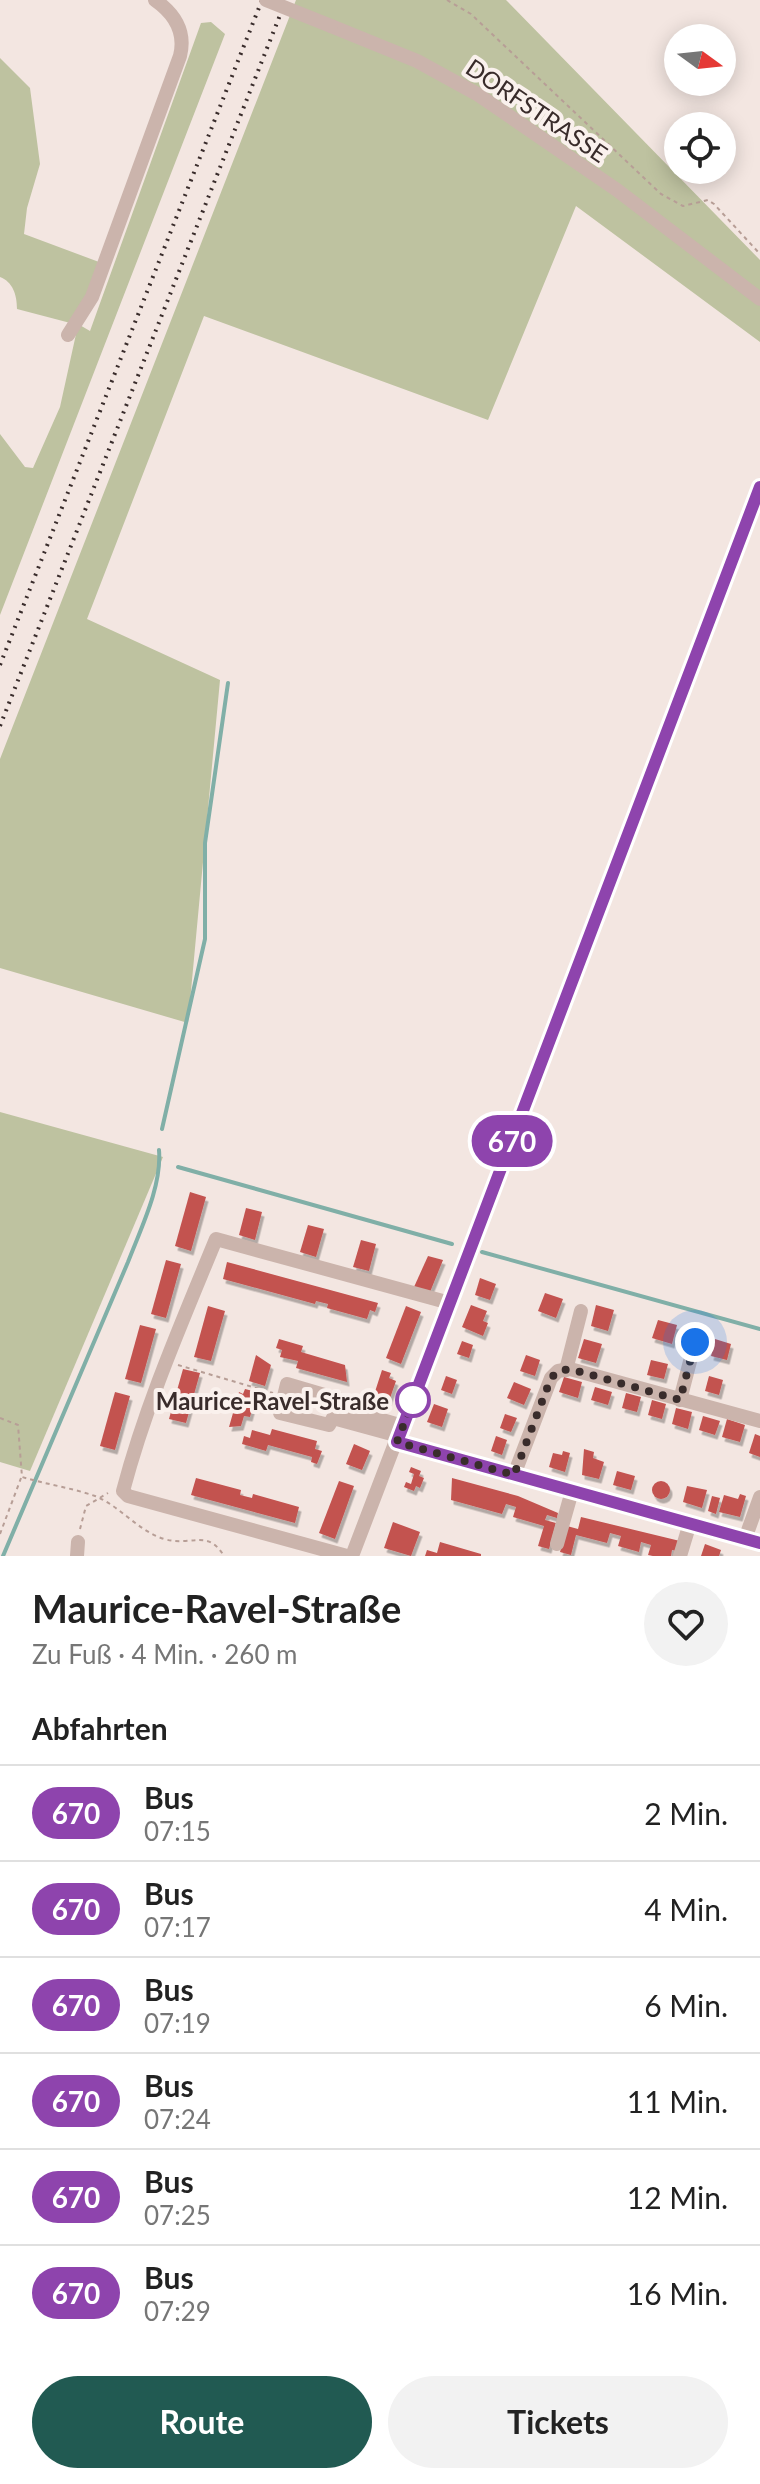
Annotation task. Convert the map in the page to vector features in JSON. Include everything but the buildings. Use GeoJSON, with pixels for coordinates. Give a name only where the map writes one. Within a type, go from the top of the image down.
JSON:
{"type":"FeatureCollection","features":[{"type":"Feature","properties":{"kind":"street"},"geometry":{"type":"LineString","coordinates":[[68,335],[92,297],[183,45],[176,20],[155,0]]}},
{"type":"Feature","properties":{"kind":"street","name":"DORFSTRASSE"},"geometry":{"type":"LineString","coordinates":[[266,0],[417,61],[477,94],[617,190],[760,299]]}},
{"type":"Feature","properties":{"kind":"street"},"geometry":{"type":"LineString","coordinates":[[450,1303],[216,1239],[165,1361],[156,1394],[142,1418],[123,1491],[128,1496],[350,1556],[400,1435],[760,487]]}},
{"type":"Feature","properties":{"kind":"street"},"geometry":{"type":"LineString","coordinates":[[566,1370],[581,1311]]}},
{"type":"Feature","properties":{"kind":"street"},"geometry":{"type":"LineString","coordinates":[[680,1400],[695,1342]]}},
{"type":"Feature","properties":{"kind":"street"},"geometry":{"type":"LineString","coordinates":[[514,1475],[551,1378],[558,1371],[566,1370],[760,1421]]}},
{"type":"Feature","properties":{"kind":"street"},"geometry":{"type":"LineString","coordinates":[[287,1384],[338,1399],[335,1412],[329,1425],[280,1413],[287,1384]]}},
{"type":"Feature","properties":{"kind":"street"},"geometry":{"type":"LineString","coordinates":[[335,1412],[514,1475],[760,1543]]}},
{"type":"Feature","properties":{"kind":"street"},"geometry":{"type":"LineString","coordinates":[[557,1544],[572,1491]]}},
{"type":"Feature","properties":{"kind":"street"},"geometry":{"type":"LineString","coordinates":[[745,1539],[760,1497]]}},
{"type":"Feature","properties":{"kind":"street"},"geometry":{"type":"LineString","coordinates":[[680,1556],[690,1523]]}},
{"type":"Feature","properties":{"kind":"path"},"geometry":{"type":"LineString","coordinates":[[447,0],[471,14],[661,194],[683,206],[708,200],[760,254]]}},
{"type":"Feature","properties":{"kind":"path"},"geometry":{"type":"LineString","coordinates":[[165,1361],[284,1395]]}},
{"type":"Feature","properties":{"kind":"path"},"geometry":{"type":"LineString","coordinates":[[0,1418],[18,1425],[22,1477],[0,1534]]}},
{"type":"Feature","properties":{"kind":"path"},"geometry":{"type":"LineString","coordinates":[[22,1477],[97,1497],[153,1535],[177,1541],[209,1539],[216,1542],[224,1556]]}},
{"type":"Feature","properties":{"kind":"path"},"geometry":{"type":"LineString","coordinates":[[78,1549],[86,1506],[97,1497]]}},
{"type":"Feature","properties":{"kind":"green space"},"geometry":{"type":"Polygon","coordinates":[[[296,0],[506,0],[664,162],[664,184],[686,184],[760,260],[760,342],[576,206],[488,420],[204,316],[87,619],[220,680],[188,1023],[0,968],[0,759],[296,0]]]}},
{"type":"Feature","properties":{"kind":"green space"},"geometry":{"type":"Polygon","coordinates":[[[211,22],[225,34],[0,615],[0,434],[25,467],[33,468],[60,407],[78,325],[17,309],[13,290],[0,277],[0,58],[30,88],[40,164],[27,208],[24,234],[99,262],[78,324],[90,331],[201,23],[211,22]]]}},
{"type":"Feature","properties":{"kind":"green space"},"geometry":{"type":"Polygon","coordinates":[[[0,1112],[163,1157],[30,1471],[0,1462],[0,1112]]]}},
{"type":"Feature","properties":{"kind":"waterway"},"geometry":{"type":"LineString","coordinates":[[162,1129],[205,939],[205,843],[228,683]]}},
{"type":"Feature","properties":{"kind":"waterway"},"geometry":{"type":"LineString","coordinates":[[3,1556],[144,1221],[157,1178],[159,1150]]}},
{"type":"Feature","properties":{"kind":"waterway"},"geometry":{"type":"LineString","coordinates":[[178,1167],[452,1244]]}},
{"type":"Feature","properties":{"kind":"waterway"},"geometry":{"type":"LineString","coordinates":[[482,1252],[760,1329]]}},
{"type":"Feature","properties":{"kind":"railway"},"geometry":{"type":"LineString","coordinates":[[0,665],[262,0]]}},
{"type":"Feature","properties":{"kind":"railway"},"geometry":{"type":"LineString","coordinates":[[0,726],[286,0]]}},
{"type":"Feature","properties":{"kind":"bus line","name":"670"},"geometry":{"type":"LineString","coordinates":[[760,487],[397,1442],[760,1543]]}},
{"type":"Feature","properties":{"kind":"place","name":"Maurice-Ravel-Straße"},"geometry":{"type":"Point","coordinates":[413,1400]}},
{"type":"Feature","properties":{"kind":"route"},"geometry":{"type":"LineString","coordinates":[[413,1400],[397,1442],[514,1475],[551,1378],[558,1371],[570,1369],[680,1400],[695,1342]]}}]}
